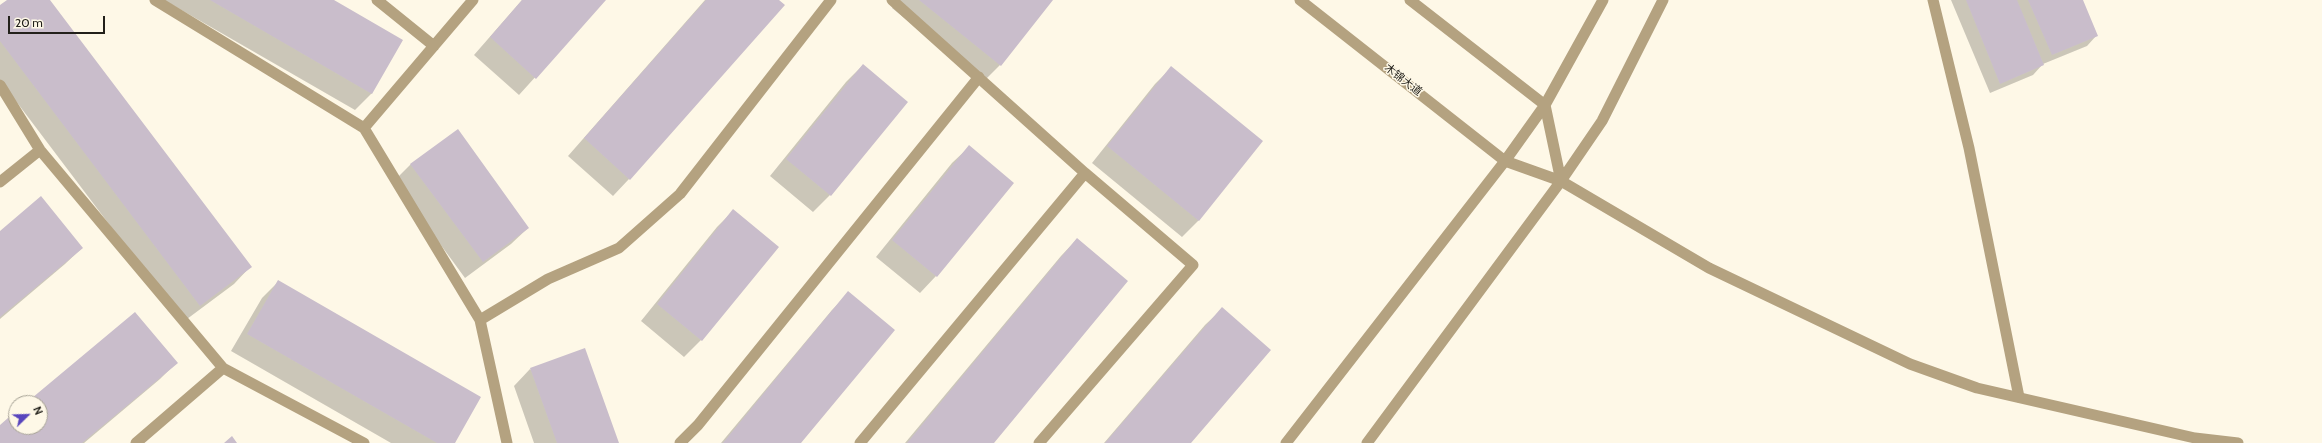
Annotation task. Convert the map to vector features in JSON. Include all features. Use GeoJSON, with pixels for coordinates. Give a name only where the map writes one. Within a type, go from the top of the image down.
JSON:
{"type":"FeatureCollection","features":[{"type":"Feature","properties":{"kind":"street"},"geometry":{"type":"LineString","coordinates":[[155,0],[364,128],[480,320],[507,443]]}},
{"type":"Feature","properties":{"kind":"street"},"geometry":{"type":"LineString","coordinates":[[377,0],[434,46]]}},
{"type":"Feature","properties":{"kind":"street"},"geometry":{"type":"LineString","coordinates":[[364,128],[473,0]]}},
{"type":"Feature","properties":{"kind":"street"},"geometry":{"type":"LineString","coordinates":[[480,320],[548,279],[618,248],[680,194],[831,0]]}},
{"type":"Feature","properties":{"kind":"street"},"geometry":{"type":"LineString","coordinates":[[892,0],[1085,173],[1193,265],[1039,443]]}},
{"type":"Feature","properties":{"kind":"street","name":"木锦大道"},"geometry":{"type":"LineString","coordinates":[[1300,0],[1505,161],[1561,181],[1709,268],[1910,364],[1977,388],[2195,438],[2238,443]]}},
{"type":"Feature","properties":{"kind":"street"},"geometry":{"type":"LineString","coordinates":[[1410,0],[1545,105],[1561,181]]}},
{"type":"Feature","properties":{"kind":"street"},"geometry":{"type":"LineString","coordinates":[[1286,443],[1505,161],[1545,105],[1603,0]]}},
{"type":"Feature","properties":{"kind":"street"},"geometry":{"type":"LineString","coordinates":[[1367,443],[1561,181],[1602,121],[1663,0]]}},
{"type":"Feature","properties":{"kind":"street"},"geometry":{"type":"LineString","coordinates":[[1933,0],[1969,148],[2019,397]]}},
{"type":"Feature","properties":{"kind":"street"},"geometry":{"type":"LineString","coordinates":[[680,443],[698,425],[979,77]]}},
{"type":"Feature","properties":{"kind":"street"},"geometry":{"type":"LineString","coordinates":[[0,85],[40,150],[223,368],[364,443]]}},
{"type":"Feature","properties":{"kind":"street"},"geometry":{"type":"LineString","coordinates":[[0,182],[40,150]]}},
{"type":"Feature","properties":{"kind":"street"},"geometry":{"type":"LineString","coordinates":[[860,443],[1085,173]]}},
{"type":"Feature","properties":{"kind":"street"},"geometry":{"type":"LineString","coordinates":[[136,443],[223,368]]}},
{"type":"Feature","properties":{"kind":"building"},"geometry":{"type":"Polygon","coordinates":[[[7,0],[50,0],[252,267],[200,306],[0,41],[0,5],[7,0]]]}},
{"type":"Feature","properties":{"kind":"building"},"geometry":{"type":"Polygon","coordinates":[[[210,0],[334,0],[403,40],[372,94],[210,0]]]}},
{"type":"Feature","properties":{"kind":"building"},"geometry":{"type":"Polygon","coordinates":[[[522,0],[606,0],[536,79],[490,37],[522,0]]]}},
{"type":"Feature","properties":{"kind":"building"},"geometry":{"type":"Polygon","coordinates":[[[706,0],[779,0],[785,5],[630,180],[584,138],[706,0]]]}},
{"type":"Feature","properties":{"kind":"building"},"geometry":{"type":"Polygon","coordinates":[[[919,0],[1053,0],[1001,66],[919,0]]]}},
{"type":"Feature","properties":{"kind":"building"},"geometry":{"type":"Polygon","coordinates":[[[1966,0],[2017,0],[2044,65],[2000,84],[1966,0]]]}},
{"type":"Feature","properties":{"kind":"building"},"geometry":{"type":"Polygon","coordinates":[[[2028,0],[2083,0],[2098,36],[2052,55],[2028,0]]]}},
{"type":"Feature","properties":{"kind":"building"},"geometry":{"type":"Polygon","coordinates":[[[863,64],[908,102],[831,196],[786,159],[863,64]]]}},
{"type":"Feature","properties":{"kind":"building"},"geometry":{"type":"Polygon","coordinates":[[[1171,66],[1263,141],[1199,221],[1107,146],[1171,66]]]}},
{"type":"Feature","properties":{"kind":"building"},"geometry":{"type":"Polygon","coordinates":[[[458,129],[529,228],[483,262],[410,164],[458,129]]]}},
{"type":"Feature","properties":{"kind":"building"},"geometry":{"type":"Polygon","coordinates":[[[969,145],[1014,183],[937,277],[892,240],[969,145]]]}},
{"type":"Feature","properties":{"kind":"building"},"geometry":{"type":"Polygon","coordinates":[[[41,196],[83,248],[0,317],[0,231],[41,196]]]}},
{"type":"Feature","properties":{"kind":"building"},"geometry":{"type":"Polygon","coordinates":[[[733,209],[779,247],[702,341],[657,304],[733,209]]]}},
{"type":"Feature","properties":{"kind":"building"},"geometry":{"type":"Polygon","coordinates":[[[1077,238],[1128,281],[994,443],[907,443],[1077,238]]]}},
{"type":"Feature","properties":{"kind":"building"},"geometry":{"type":"Polygon","coordinates":[[[278,280],[481,397],[455,443],[437,443],[247,334],[278,280]]]}},
{"type":"Feature","properties":{"kind":"building"},"geometry":{"type":"Polygon","coordinates":[[[848,291],[895,330],[801,443],[723,443],[848,291]]]}},
{"type":"Feature","properties":{"kind":"building"},"geometry":{"type":"Polygon","coordinates":[[[1222,307],[1271,350],[1191,443],[1105,443],[1222,307]]]}},
{"type":"Feature","properties":{"kind":"building"},"geometry":{"type":"Polygon","coordinates":[[[135,312],[178,363],[82,443],[0,443],[0,425],[8,418],[8,435],[48,435],[48,395],[36,395],[135,312]]]}},
{"type":"Feature","properties":{"kind":"building"},"geometry":{"type":"Polygon","coordinates":[[[585,348],[619,443],[557,443],[530,368],[585,348]]]}},
{"type":"Feature","properties":{"kind":"building"},"geometry":{"type":"Polygon","coordinates":[[[232,436],[237,443],[224,443],[232,436]]]}}]}
